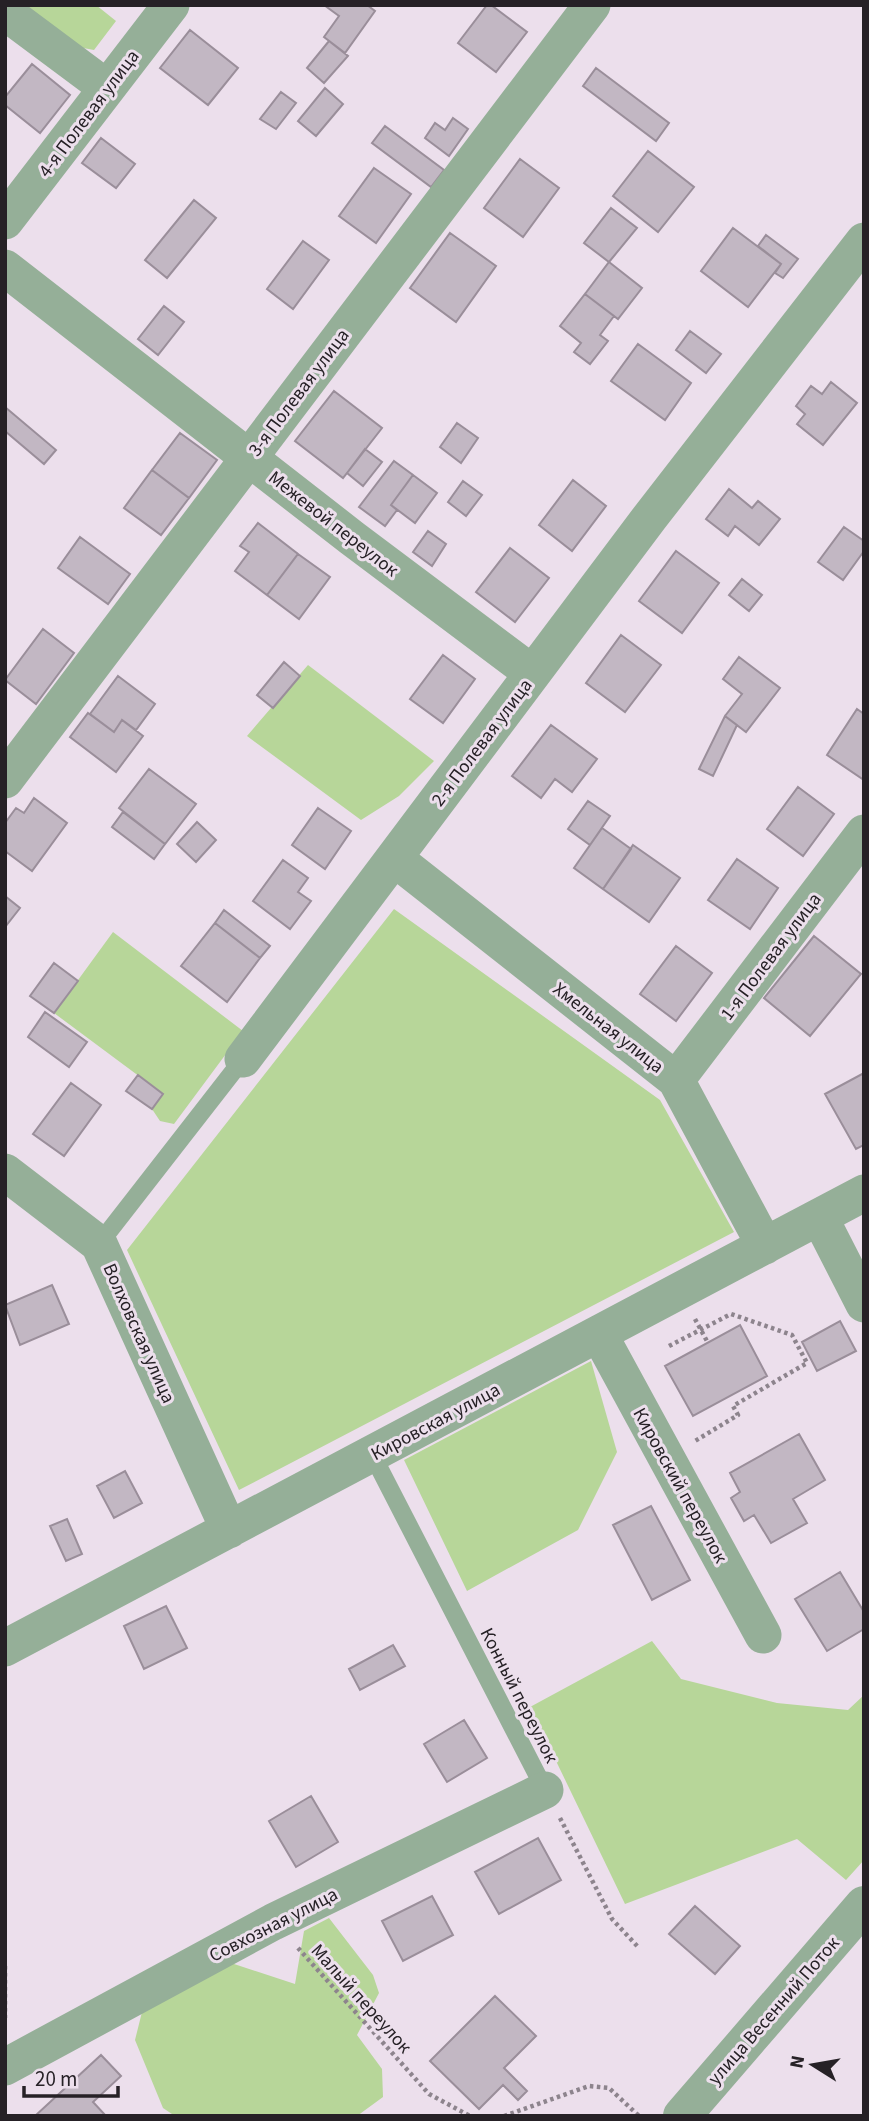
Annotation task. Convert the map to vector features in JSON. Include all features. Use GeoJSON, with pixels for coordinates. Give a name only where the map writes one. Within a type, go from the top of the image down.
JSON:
{"type":"FeatureCollection","features":[{"type":"Feature","properties":{"kind":"street","name":"4-я Полевая улица"},"geometry":{"type":"LineString","coordinates":[[5,221],[171,5]]}},
{"type":"Feature","properties":{"kind":"street","name":"3-я Полевая улица"},"geometry":{"type":"LineString","coordinates":[[5,780],[592,5]]}},
{"type":"Feature","properties":{"kind":"street"},"geometry":{"type":"LineString","coordinates":[[5,12],[107,88]]}},
{"type":"Feature","properties":{"kind":"street","name":"2-я Полевая улица"},"geometry":{"type":"LineString","coordinates":[[243,1059],[532,673],[864,242]]}},
{"type":"Feature","properties":{"kind":"street","name":"Межевой переулок"},"geometry":{"type":"LineString","coordinates":[[5,268],[532,673]]}},
{"type":"Feature","properties":{"kind":"street","name":"1-я Полевая улица"},"geometry":{"type":"LineString","coordinates":[[676,1080],[864,833]]}},
{"type":"Feature","properties":{"kind":"street","name":"Хмельная улица"},"geometry":{"type":"LineString","coordinates":[[394,859],[676,1080],[765,1246]]}},
{"type":"Feature","properties":{"kind":"street","name":"Волховская улица"},"geometry":{"type":"LineString","coordinates":[[5,1172],[99,1244],[229,1530]]}},
{"type":"Feature","properties":{"kind":"street","name":"Кировская улица"},"geometry":{"type":"LineString","coordinates":[[5,1648],[864,1193]]}},
{"type":"Feature","properties":{"kind":"street"},"geometry":{"type":"LineString","coordinates":[[820,1218],[864,1304]]}},
{"type":"Feature","properties":{"kind":"street","name":"Кировский переулок"},"geometry":{"type":"LineString","coordinates":[[599,1334],[763,1635]]}},
{"type":"Feature","properties":{"kind":"street","name":"Совхозная улица"},"geometry":{"type":"LineString","coordinates":[[5,2067],[274,1922],[545,1790]]}},
{"type":"Feature","properties":{"kind":"street","name":"улица Весенний Поток"},"geometry":{"type":"LineString","coordinates":[[682,2116],[864,1905]]}},
{"type":"Feature","properties":{"kind":"lane","name":"2-я Полевая улица"},"geometry":{"type":"LineString","coordinates":[[99,1244],[243,1059]]}},
{"type":"Feature","properties":{"kind":"lane","name":"Конный переулок"},"geometry":{"type":"LineString","coordinates":[[372,1454],[545,1790]]}},
{"type":"Feature","properties":{"kind":"path"},"geometry":{"type":"LineString","coordinates":[[688,1308],[708,1343]]}},
{"type":"Feature","properties":{"kind":"path"},"geometry":{"type":"LineString","coordinates":[[669,1346],[731,1314],[792,1335],[807,1363],[733,1406],[738,1415],[685,1447]]}},
{"type":"Feature","properties":{"kind":"path","name":"Конный переулок"},"geometry":{"type":"LineString","coordinates":[[545,1790],[612,1919],[639,1948]]}},
{"type":"Feature","properties":{"kind":"path","name":"Малый переулок"},"geometry":{"type":"LineString","coordinates":[[274,1922],[429,2094],[470,2116]]}},
{"type":"Feature","properties":{"kind":"path"},"geometry":{"type":"LineString","coordinates":[[5,1966],[5,2018]]}},
{"type":"Feature","properties":{"kind":"path"},"geometry":{"type":"LineString","coordinates":[[505,2116],[589,2086],[609,2088],[639,2116]]}},
{"type":"Feature","properties":{"kind":"green space"},"geometry":{"type":"Polygon","coordinates":[[[22,5],[96,5],[116,21],[94,50],[78,47],[22,5]]]}},
{"type":"Feature","properties":{"kind":"green space"},"geometry":{"type":"Polygon","coordinates":[[[308,665],[434,761],[399,796],[361,820],[247,736],[308,665]]]}},
{"type":"Feature","properties":{"kind":"green space"},"geometry":{"type":"Polygon","coordinates":[[[394,909],[660,1100],[734,1232],[239,1490],[127,1250],[394,909]]]}},
{"type":"Feature","properties":{"kind":"green space"},"geometry":{"type":"Polygon","coordinates":[[[113,932],[243,1031],[174,1124],[160,1121],[152,1109],[163,1094],[54,1013],[113,932]]]}},
{"type":"Feature","properties":{"kind":"green space"},"geometry":{"type":"Polygon","coordinates":[[[591,1361],[617,1452],[578,1530],[467,1591],[404,1460],[591,1361]]]}},
{"type":"Feature","properties":{"kind":"green space"},"geometry":{"type":"Polygon","coordinates":[[[652,1641],[681,1679],[777,1703],[848,1710],[864,1695],[864,1860],[846,1880],[797,1839],[625,1904],[530,1707],[652,1641]]]}},
{"type":"Feature","properties":{"kind":"green space"},"geometry":{"type":"Polygon","coordinates":[[[329,1918],[373,1975],[379,1993],[357,2035],[382,2069],[383,2097],[357,2116],[175,2116],[163,2108],[135,2040],[143,2008],[228,1962],[295,1984],[304,1931],[329,1918]]]}},
{"type":"Feature","properties":{"kind":"building"},"geometry":{"type":"Polygon","coordinates":[[[324,5],[367,5],[375,11],[345,53],[324,37],[339,16],[324,5]]]}},
{"type":"Feature","properties":{"kind":"building"},"geometry":{"type":"Polygon","coordinates":[[[487,5],[491,5],[527,32],[496,72],[458,43],[487,5]]]}},
{"type":"Feature","properties":{"kind":"building"},"geometry":{"type":"Polygon","coordinates":[[[190,30],[238,68],[208,105],[160,68],[190,30]]]}},
{"type":"Feature","properties":{"kind":"building"},"geometry":{"type":"Polygon","coordinates":[[[329,41],[348,56],[324,83],[307,68],[329,41]]]}},
{"type":"Feature","properties":{"kind":"building"},"geometry":{"type":"Polygon","coordinates":[[[32,64],[70,95],[40,133],[5,105],[5,97],[32,64]]]}},
{"type":"Feature","properties":{"kind":"building"},"geometry":{"type":"Polygon","coordinates":[[[596,68],[669,123],[656,141],[583,86],[596,68]]]}},
{"type":"Feature","properties":{"kind":"building"},"geometry":{"type":"Polygon","coordinates":[[[325,88],[343,104],[316,136],[298,121],[325,88]]]}},
{"type":"Feature","properties":{"kind":"building"},"geometry":{"type":"Polygon","coordinates":[[[281,92],[296,103],[276,129],[260,119],[281,92]]]}},
{"type":"Feature","properties":{"kind":"building"},"geometry":{"type":"Polygon","coordinates":[[[453,118],[468,129],[449,156],[425,138],[435,123],[445,130],[453,118]]]}},
{"type":"Feature","properties":{"kind":"building"},"geometry":{"type":"Polygon","coordinates":[[[385,126],[444,170],[431,187],[372,143],[385,126]]]}},
{"type":"Feature","properties":{"kind":"building"},"geometry":{"type":"Polygon","coordinates":[[[101,138],[135,164],[116,188],[82,163],[101,138]]]}},
{"type":"Feature","properties":{"kind":"building"},"geometry":{"type":"Polygon","coordinates":[[[648,151],[694,187],[658,232],[613,196],[648,151]]]}},
{"type":"Feature","properties":{"kind":"building"},"geometry":{"type":"Polygon","coordinates":[[[520,159],[559,188],[523,237],[484,208],[520,159]]]}},
{"type":"Feature","properties":{"kind":"building"},"geometry":{"type":"Polygon","coordinates":[[[374,168],[411,194],[376,243],[339,216],[374,168]]]}},
{"type":"Feature","properties":{"kind":"building"},"geometry":{"type":"Polygon","coordinates":[[[194,200],[216,218],[167,278],[145,260],[194,200]]]}},
{"type":"Feature","properties":{"kind":"building"},"geometry":{"type":"Polygon","coordinates":[[[611,208],[637,228],[609,262],[584,243],[611,208]]]}},
{"type":"Feature","properties":{"kind":"building"},"geometry":{"type":"Polygon","coordinates":[[[733,228],[781,264],[748,307],[701,271],[733,228]]]}},
{"type":"Feature","properties":{"kind":"building"},"geometry":{"type":"Polygon","coordinates":[[[450,233],[496,266],[456,322],[410,288],[450,233]]]}},
{"type":"Feature","properties":{"kind":"building"},"geometry":{"type":"Polygon","coordinates":[[[766,235],[798,259],[783,278],[775,273],[781,264],[758,246],[766,235]]]}},
{"type":"Feature","properties":{"kind":"building"},"geometry":{"type":"Polygon","coordinates":[[[303,241],[329,260],[293,309],[267,289],[303,241]]]}},
{"type":"Feature","properties":{"kind":"building"},"geometry":{"type":"Polygon","coordinates":[[[609,262],[642,288],[618,319],[585,294],[609,262]]]}},
{"type":"Feature","properties":{"kind":"building"},"geometry":{"type":"Polygon","coordinates":[[[585,294],[614,316],[600,335],[608,341],[590,364],[574,352],[581,343],[560,326],[585,294]]]}},
{"type":"Feature","properties":{"kind":"building"},"geometry":{"type":"Polygon","coordinates":[[[164,306],[184,322],[158,355],[138,339],[164,306]]]}},
{"type":"Feature","properties":{"kind":"building"},"geometry":{"type":"Polygon","coordinates":[[[690,331],[721,354],[706,373],[676,350],[690,331]]]}},
{"type":"Feature","properties":{"kind":"building"},"geometry":{"type":"Polygon","coordinates":[[[638,344],[691,383],[665,420],[611,381],[638,344]]]}},
{"type":"Feature","properties":{"kind":"building"},"geometry":{"type":"Polygon","coordinates":[[[831,382],[857,403],[823,445],[797,424],[805,414],[796,406],[811,386],[822,394],[831,382]]]}},
{"type":"Feature","properties":{"kind":"building"},"geometry":{"type":"Polygon","coordinates":[[[334,391],[382,428],[343,478],[295,441],[334,391]]]}},
{"type":"Feature","properties":{"kind":"building"},"geometry":{"type":"Polygon","coordinates":[[[5,407],[56,450],[44,464],[5,431],[5,407]]]}},
{"type":"Feature","properties":{"kind":"building"},"geometry":{"type":"Polygon","coordinates":[[[457,423],[478,438],[461,463],[440,447],[457,423]]]}},
{"type":"Feature","properties":{"kind":"building"},"geometry":{"type":"Polygon","coordinates":[[[180,433],[217,460],[189,498],[152,470],[180,433]]]}},
{"type":"Feature","properties":{"kind":"building"},"geometry":{"type":"Polygon","coordinates":[[[365,449],[382,462],[363,486],[347,473],[365,449]]]}},
{"type":"Feature","properties":{"kind":"building"},"geometry":{"type":"Polygon","coordinates":[[[394,461],[413,475],[391,505],[397,510],[385,526],[359,507],[394,461]]]}},
{"type":"Feature","properties":{"kind":"building"},"geometry":{"type":"Polygon","coordinates":[[[152,470],[189,498],[161,535],[124,508],[152,470]]]}},
{"type":"Feature","properties":{"kind":"building"},"geometry":{"type":"Polygon","coordinates":[[[413,475],[437,493],[415,523],[391,505],[413,475]]]}},
{"type":"Feature","properties":{"kind":"building"},"geometry":{"type":"Polygon","coordinates":[[[573,480],[606,506],[572,551],[539,525],[573,480]]]}},
{"type":"Feature","properties":{"kind":"building"},"geometry":{"type":"Polygon","coordinates":[[[463,481],[482,495],[466,516],[448,502],[463,481]]]}},
{"type":"Feature","properties":{"kind":"building"},"geometry":{"type":"Polygon","coordinates":[[[729,489],[752,508],[758,501],[780,519],[759,545],[735,526],[728,536],[706,519],[729,489]]]}},
{"type":"Feature","properties":{"kind":"building"},"geometry":{"type":"Polygon","coordinates":[[[258,523],[298,554],[267,595],[235,571],[249,552],[240,546],[258,523]]]}},
{"type":"Feature","properties":{"kind":"building"},"geometry":{"type":"Polygon","coordinates":[[[844,527],[864,541],[864,551],[843,580],[818,562],[844,527]]]}},
{"type":"Feature","properties":{"kind":"building"},"geometry":{"type":"Polygon","coordinates":[[[428,531],[446,544],[432,566],[413,552],[428,531]]]}},
{"type":"Feature","properties":{"kind":"building"},"geometry":{"type":"Polygon","coordinates":[[[80,537],[130,574],[108,604],[58,568],[80,537]]]}},
{"type":"Feature","properties":{"kind":"building"},"geometry":{"type":"Polygon","coordinates":[[[510,548],[549,578],[515,622],[476,592],[510,548]]]}},
{"type":"Feature","properties":{"kind":"building"},"geometry":{"type":"Polygon","coordinates":[[[676,551],[719,583],[682,633],[639,601],[676,551]]]}},
{"type":"Feature","properties":{"kind":"building"},"geometry":{"type":"Polygon","coordinates":[[[298,554],[330,577],[299,619],[267,595],[298,554]]]}},
{"type":"Feature","properties":{"kind":"building"},"geometry":{"type":"Polygon","coordinates":[[[742,579],[762,595],[749,611],[729,595],[742,579]]]}},
{"type":"Feature","properties":{"kind":"building"},"geometry":{"type":"Polygon","coordinates":[[[43,629],[74,653],[36,704],[5,680],[43,629]]]}},
{"type":"Feature","properties":{"kind":"building"},"geometry":{"type":"Polygon","coordinates":[[[621,635],[661,665],[625,712],[586,683],[621,635]]]}},
{"type":"Feature","properties":{"kind":"building"},"geometry":{"type":"Polygon","coordinates":[[[443,655],[475,679],[443,723],[410,699],[443,655]]]}},
{"type":"Feature","properties":{"kind":"building"},"geometry":{"type":"Polygon","coordinates":[[[739,657],[780,688],[746,732],[725,716],[742,694],[723,679],[739,657]]]}},
{"type":"Feature","properties":{"kind":"building"},"geometry":{"type":"Polygon","coordinates":[[[284,662],[300,676],[273,708],[257,695],[284,662]]]}},
{"type":"Feature","properties":{"kind":"building"},"geometry":{"type":"Polygon","coordinates":[[[118,676],[155,704],[136,730],[122,720],[114,732],[90,714],[118,676]]]}},
{"type":"Feature","properties":{"kind":"building"},"geometry":{"type":"Polygon","coordinates":[[[857,709],[864,714],[864,780],[827,755],[857,709]]]}},
{"type":"Feature","properties":{"kind":"building"},"geometry":{"type":"Polygon","coordinates":[[[88,713],[114,732],[122,720],[143,736],[116,772],[70,737],[88,713]]]}},
{"type":"Feature","properties":{"kind":"building"},"geometry":{"type":"Polygon","coordinates":[[[725,716],[737,725],[713,776],[699,769],[725,716]]]}},
{"type":"Feature","properties":{"kind":"building"},"geometry":{"type":"Polygon","coordinates":[[[551,725],[597,759],[572,792],[555,779],[541,798],[512,776],[551,725]]]}},
{"type":"Feature","properties":{"kind":"building"},"geometry":{"type":"Polygon","coordinates":[[[149,769],[196,804],[165,844],[119,808],[149,769]]]}},
{"type":"Feature","properties":{"kind":"building"},"geometry":{"type":"Polygon","coordinates":[[[798,787],[834,814],[803,856],[767,829],[798,787]]]}},
{"type":"Feature","properties":{"kind":"building"},"geometry":{"type":"Polygon","coordinates":[[[34,798],[67,823],[32,871],[5,851],[5,823],[16,808],[24,813],[34,798]]]}},
{"type":"Feature","properties":{"kind":"building"},"geometry":{"type":"Polygon","coordinates":[[[588,801],[610,816],[590,845],[568,829],[588,801]]]}},
{"type":"Feature","properties":{"kind":"building"},"geometry":{"type":"Polygon","coordinates":[[[318,808],[351,831],[325,869],[292,845],[318,808]]]}},
{"type":"Feature","properties":{"kind":"building"},"geometry":{"type":"Polygon","coordinates":[[[123,812],[165,844],[154,859],[112,827],[123,812]]]}},
{"type":"Feature","properties":{"kind":"building"},"geometry":{"type":"Polygon","coordinates":[[[197,822],[216,840],[196,862],[177,844],[197,822]]]}},
{"type":"Feature","properties":{"kind":"building"},"geometry":{"type":"Polygon","coordinates":[[[602,828],[631,849],[603,889],[574,868],[602,828]]]}},
{"type":"Feature","properties":{"kind":"building"},"geometry":{"type":"Polygon","coordinates":[[[633,845],[680,878],[649,922],[603,889],[633,845]]]}},
{"type":"Feature","properties":{"kind":"building"},"geometry":{"type":"Polygon","coordinates":[[[737,859],[778,888],[750,929],[708,900],[737,859]]]}},
{"type":"Feature","properties":{"kind":"building"},"geometry":{"type":"Polygon","coordinates":[[[283,860],[308,878],[298,892],[311,901],[290,929],[253,901],[283,860]]]}},
{"type":"Feature","properties":{"kind":"building"},"geometry":{"type":"Polygon","coordinates":[[[5,896],[20,908],[5,927],[5,896]]]}},
{"type":"Feature","properties":{"kind":"building"},"geometry":{"type":"Polygon","coordinates":[[[224,910],[270,946],[260,958],[215,923],[224,910]]]}},
{"type":"Feature","properties":{"kind":"building"},"geometry":{"type":"Polygon","coordinates":[[[215,923],[260,958],[227,1002],[181,966],[215,923]]]}},
{"type":"Feature","properties":{"kind":"building"},"geometry":{"type":"Polygon","coordinates":[[[814,936],[861,974],[810,1036],[764,998],[814,936]]]}},
{"type":"Feature","properties":{"kind":"building"},"geometry":{"type":"Polygon","coordinates":[[[676,946],[712,973],[676,1021],[640,994],[676,946]]]}},
{"type":"Feature","properties":{"kind":"building"},"geometry":{"type":"Polygon","coordinates":[[[54,963],[78,981],[54,1013],[30,996],[54,963]]]}},
{"type":"Feature","properties":{"kind":"building"},"geometry":{"type":"Polygon","coordinates":[[[45,1012],[87,1042],[69,1067],[28,1037],[45,1012]]]}},
{"type":"Feature","properties":{"kind":"building"},"geometry":{"type":"Polygon","coordinates":[[[864,1073],[864,1145],[856,1149],[825,1094],[864,1073]]]}},
{"type":"Feature","properties":{"kind":"building"},"geometry":{"type":"Polygon","coordinates":[[[138,1075],[163,1094],[152,1109],[126,1091],[138,1075]]]}},
{"type":"Feature","properties":{"kind":"building"},"geometry":{"type":"Polygon","coordinates":[[[71,1083],[101,1105],[64,1156],[33,1134],[71,1083]]]}},
{"type":"Feature","properties":{"kind":"building"},"geometry":{"type":"Polygon","coordinates":[[[52,1285],[69,1324],[20,1345],[5,1305],[52,1285]]]}},
{"type":"Feature","properties":{"kind":"building"},"geometry":{"type":"Polygon","coordinates":[[[840,1321],[856,1351],[817,1371],[802,1342],[840,1321]]]}},
{"type":"Feature","properties":{"kind":"building"},"geometry":{"type":"Polygon","coordinates":[[[740,1325],[767,1376],[693,1416],[665,1366],[740,1325]]]}},
{"type":"Feature","properties":{"kind":"building"},"geometry":{"type":"Polygon","coordinates":[[[799,1434],[825,1480],[793,1499],[807,1523],[771,1543],[754,1515],[744,1521],[731,1498],[740,1492],[730,1473],[799,1434]]]}},
{"type":"Feature","properties":{"kind":"building"},"geometry":{"type":"Polygon","coordinates":[[[125,1471],[142,1503],[114,1518],[97,1486],[125,1471]]]}},
{"type":"Feature","properties":{"kind":"building"},"geometry":{"type":"Polygon","coordinates":[[[651,1506],[690,1580],[652,1600],[613,1525],[651,1506]]]}},
{"type":"Feature","properties":{"kind":"building"},"geometry":{"type":"Polygon","coordinates":[[[67,1519],[82,1554],[66,1561],[50,1526],[67,1519]]]}},
{"type":"Feature","properties":{"kind":"building"},"geometry":{"type":"Polygon","coordinates":[[[840,1572],[864,1612],[864,1629],[827,1651],[795,1599],[840,1572]]]}},
{"type":"Feature","properties":{"kind":"building"},"geometry":{"type":"Polygon","coordinates":[[[166,1606],[187,1648],[144,1669],[124,1626],[166,1606]]]}},
{"type":"Feature","properties":{"kind":"building"},"geometry":{"type":"Polygon","coordinates":[[[393,1645],[405,1666],[360,1690],[349,1669],[393,1645]]]}},
{"type":"Feature","properties":{"kind":"building"},"geometry":{"type":"Polygon","coordinates":[[[464,1720],[487,1758],[447,1782],[424,1744],[464,1720]]]}},
{"type":"Feature","properties":{"kind":"building"},"geometry":{"type":"Polygon","coordinates":[[[311,1796],[338,1842],[296,1867],[269,1821],[311,1796]]]}},
{"type":"Feature","properties":{"kind":"building"},"geometry":{"type":"Polygon","coordinates":[[[538,1838],[561,1880],[499,1914],[475,1872],[538,1838]]]}},
{"type":"Feature","properties":{"kind":"building"},"geometry":{"type":"Polygon","coordinates":[[[432,1896],[453,1935],[403,1961],[382,1921],[432,1896]]]}},
{"type":"Feature","properties":{"kind":"building"},"geometry":{"type":"Polygon","coordinates":[[[695,1906],[740,1946],[715,1974],[669,1934],[695,1906]]]}},
{"type":"Feature","properties":{"kind":"building"},"geometry":{"type":"Polygon","coordinates":[[[495,1996],[536,2036],[504,2068],[527,2091],[518,2100],[503,2085],[479,2109],[430,2061],[495,1996]]]}},
{"type":"Feature","properties":{"kind":"building"},"geometry":{"type":"Polygon","coordinates":[[[101,2055],[121,2076],[93,2102],[106,2116],[35,2116],[101,2055]]]}}]}
